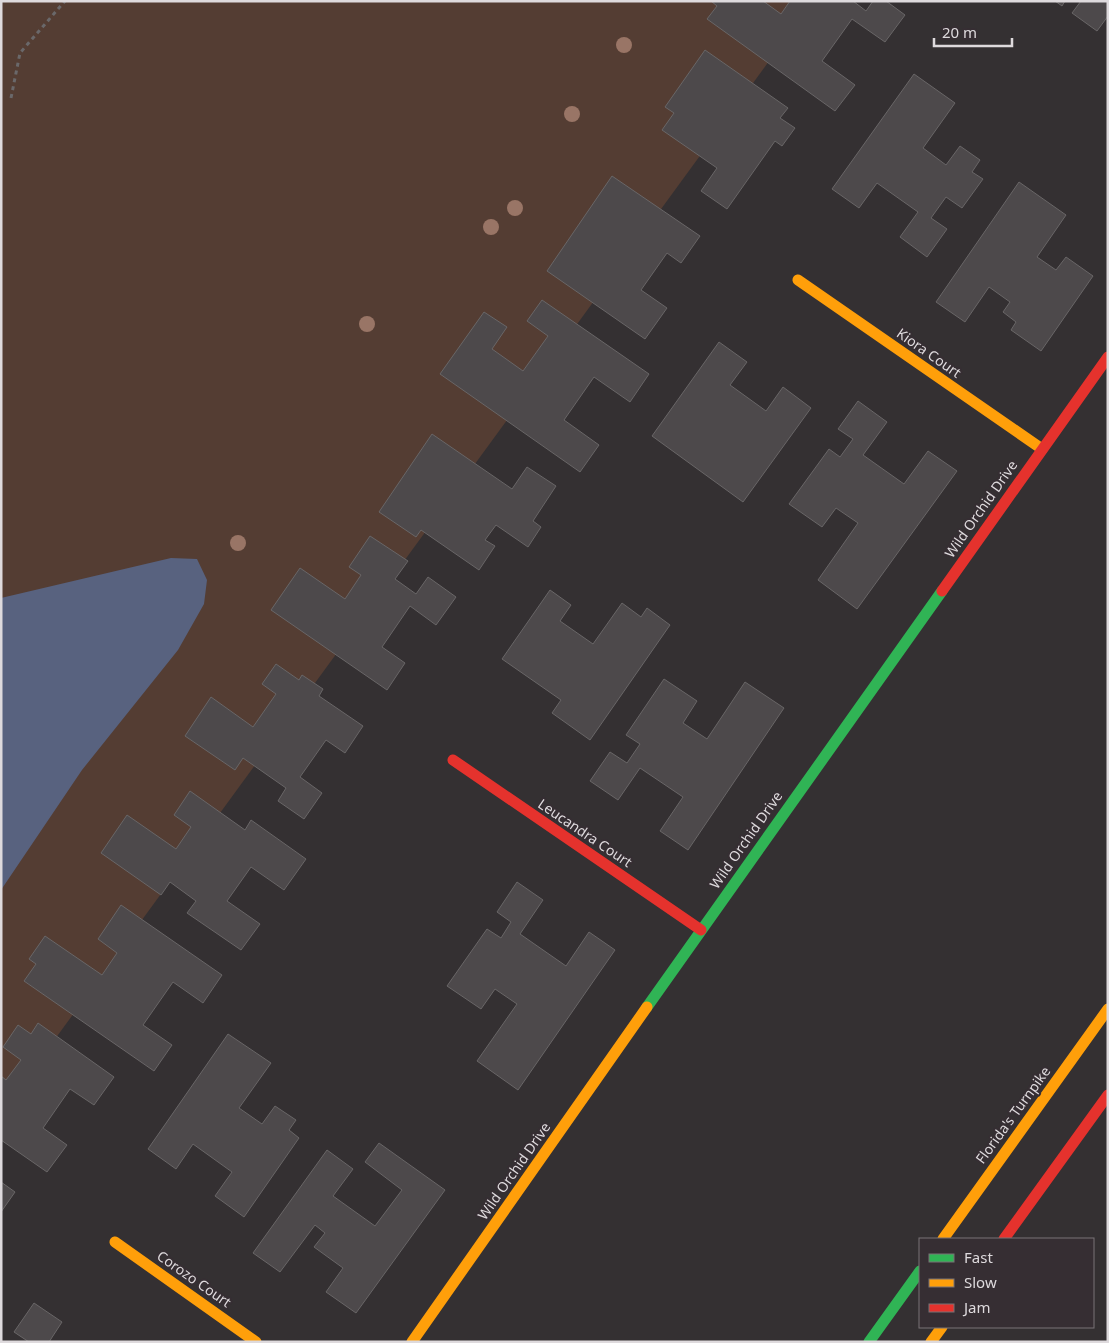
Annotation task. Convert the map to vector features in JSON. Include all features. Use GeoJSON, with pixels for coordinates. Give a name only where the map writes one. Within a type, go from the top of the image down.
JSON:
{"type":"FeatureCollection","features":[{"type":"Feature","properties":{"kind":"main road","name":"Kiora Court"},"geometry":{"type":"LineString","coordinates":[[798,280],[1042,449]]}},
{"type":"Feature","properties":{"kind":"main road","name":"Wild Orchid Drive"},"geometry":{"type":"LineString","coordinates":[[412,1342],[701,930],[1108,357]]}},
{"type":"Feature","properties":{"kind":"main road","name":"Leucandra Court"},"geometry":{"type":"LineString","coordinates":[[453,760],[701,930]]}},
{"type":"Feature","properties":{"kind":"main road","name":"Florida's Turnpike"},"geometry":{"type":"LineString","coordinates":[[944,1238],[1108,1009]]}},
{"type":"Feature","properties":{"kind":"main road"},"geometry":{"type":"LineString","coordinates":[[1005,1238],[1108,1095]]}},
{"type":"Feature","properties":{"kind":"main road","name":"Corozo Court"},"geometry":{"type":"LineString","coordinates":[[115,1242],[256,1342]]}},
{"type":"Feature","properties":{"kind":"main road"},"geometry":{"type":"LineString","coordinates":[[870,1342],[919,1272]]}},
{"type":"Feature","properties":{"kind":"main road"},"geometry":{"type":"LineString","coordinates":[[931,1342],[941,1328]]}},
{"type":"Feature","properties":{"kind":"path"},"geometry":{"type":"LineString","coordinates":[[11,98],[20,53],[65,1]]}},
{"type":"Feature","properties":{"kind":"shaded area"},"geometry":{"type":"Polygon","coordinates":[[[1,1],[813,1],[1,1113],[1,1]]]}},
{"type":"Feature","properties":{"kind":"water"},"geometry":{"type":"Polygon","coordinates":[[[171,558],[197,559],[207,580],[204,604],[178,650],[82,770],[1,890],[1,598],[171,558]]]}},
{"type":"Feature","properties":{"kind":"building"},"geometry":{"type":"Polygon","coordinates":[[[711,1],[763,1],[781,14],[790,1],[853,1],[866,11],[873,1],[886,1],[905,15],[885,42],[852,19],[822,61],[855,85],[835,111],[707,19],[717,6],[711,1]]]}},
{"type":"Feature","properties":{"kind":"building"},"geometry":{"type":"Polygon","coordinates":[[[1055,1],[1065,1],[1062,6],[1055,1]]]}},
{"type":"Feature","properties":{"kind":"building"},"geometry":{"type":"Polygon","coordinates":[[[1081,1],[1108,1],[1108,16],[1097,31],[1072,13],[1081,1]]]}},
{"type":"Feature","properties":{"kind":"building"},"geometry":{"type":"Polygon","coordinates":[[[705,50],[788,108],[780,118],[795,128],[782,146],[775,141],[727,209],[701,191],[717,168],[662,130],[674,113],[665,107],[705,50]]]}},
{"type":"Feature","properties":{"kind":"building"},"geometry":{"type":"Polygon","coordinates":[[[914,74],[955,103],[923,148],[946,165],[960,146],[980,160],[972,172],[983,179],[962,208],[946,197],[931,218],[947,229],[927,257],[900,237],[918,212],[877,183],[859,208],[832,189],[914,74]]]}},
{"type":"Feature","properties":{"kind":"building"},"geometry":{"type":"Polygon","coordinates":[[[612,176],[700,236],[681,263],[667,253],[641,290],[667,308],[645,339],[547,271],[612,176]]]}},
{"type":"Feature","properties":{"kind":"building"},"geometry":{"type":"Polygon","coordinates":[[[1019,182],[1066,215],[1037,257],[1056,270],[1066,257],[1093,276],[1041,351],[1011,330],[1016,322],[1003,312],[1010,302],[989,287],[965,322],[936,302],[1019,182]]]}},
{"type":"Feature","properties":{"kind":"building"},"geometry":{"type":"Polygon","coordinates":[[[542,300],[649,374],[630,402],[594,377],[564,420],[599,445],[580,472],[440,374],[484,312],[507,327],[492,349],[523,371],[548,336],[527,321],[542,300]]]}},
{"type":"Feature","properties":{"kind":"building"},"geometry":{"type":"Polygon","coordinates":[[[719,342],[747,362],[730,385],[766,411],[783,387],[811,408],[743,502],[652,436],[719,342]]]}},
{"type":"Feature","properties":{"kind":"building"},"geometry":{"type":"Polygon","coordinates":[[[858,401],[887,422],[863,455],[904,484],[928,451],[957,471],[857,609],[818,580],[858,523],[836,508],[822,527],[789,504],[829,449],[840,457],[853,439],[838,429],[858,401]]]}},
{"type":"Feature","properties":{"kind":"building"},"geometry":{"type":"Polygon","coordinates":[[[432,434],[512,489],[527,467],[556,486],[533,521],[541,527],[528,547],[496,525],[485,540],[495,546],[479,570],[421,530],[416,537],[379,512],[432,434]]]}},
{"type":"Feature","properties":{"kind":"building"},"geometry":{"type":"Polygon","coordinates":[[[370,536],[408,561],[395,579],[416,594],[428,577],[456,597],[436,625],[410,606],[382,647],[405,663],[387,690],[271,610],[300,568],[345,599],[361,575],[349,567],[370,536]]]}},
{"type":"Feature","properties":{"kind":"building"},"geometry":{"type":"Polygon","coordinates":[[[550,590],[571,605],[560,621],[593,644],[622,603],[641,617],[647,608],[670,625],[590,740],[552,713],[561,700],[502,659],[550,590]]]}},
{"type":"Feature","properties":{"kind":"building"},"geometry":{"type":"Polygon","coordinates":[[[276,664],[299,680],[302,675],[323,689],[319,696],[363,726],[345,753],[326,740],[300,777],[322,793],[304,819],[278,801],[286,788],[243,758],[235,770],[185,736],[211,697],[253,727],[276,694],[262,684],[276,664]]]}},
{"type":"Feature","properties":{"kind":"building"},"geometry":{"type":"Polygon","coordinates":[[[664,679],[697,701],[683,723],[707,739],[745,682],[784,708],[688,850],[660,831],[683,797],[640,768],[618,800],[590,781],[610,752],[627,763],[640,744],[626,735],[664,679]]]}},
{"type":"Feature","properties":{"kind":"building"},"geometry":{"type":"Polygon","coordinates":[[[190,791],[245,830],[251,820],[306,859],[284,890],[251,867],[227,901],[260,924],[241,950],[187,913],[196,901],[170,882],[161,895],[101,853],[127,815],[176,849],[191,827],[174,815],[190,791]]]}},
{"type":"Feature","properties":{"kind":"building"},"geometry":{"type":"Polygon","coordinates":[[[517,882],[543,900],[520,934],[566,966],[589,932],[615,950],[518,1090],[477,1061],[517,1004],[495,989],[481,1009],[447,986],[487,929],[501,938],[511,922],[497,912],[517,882]]]}},
{"type":"Feature","properties":{"kind":"building"},"geometry":{"type":"Polygon","coordinates":[[[121,905],[222,975],[203,1003],[173,982],[143,1025],[172,1045],[154,1071],[24,981],[36,964],[29,959],[45,936],[102,975],[117,953],[98,939],[121,905]]]}},
{"type":"Feature","properties":{"kind":"building"},"geometry":{"type":"Polygon","coordinates":[[[38,1023],[114,1077],[94,1105],[70,1089],[43,1128],[67,1145],[47,1172],[1,1140],[1,1076],[6,1080],[21,1060],[3,1047],[18,1025],[31,1034],[38,1023]]]}},
{"type":"Feature","properties":{"kind":"building"},"geometry":{"type":"Polygon","coordinates":[[[228,1034],[271,1063],[239,1108],[262,1124],[275,1106],[296,1120],[289,1130],[299,1138],[244,1217],[215,1196],[232,1172],[193,1144],[176,1169],[148,1149],[228,1034]]]}},
{"type":"Feature","properties":{"kind":"building"},"geometry":{"type":"Polygon","coordinates":[[[379,1143],[445,1190],[356,1313],[326,1292],[343,1268],[314,1247],[325,1233],[315,1225],[280,1272],[253,1253],[327,1150],[353,1169],[333,1196],[375,1226],[402,1190],[365,1162],[379,1143]]]}},
{"type":"Feature","properties":{"kind":"building"},"geometry":{"type":"Polygon","coordinates":[[[1,1182],[15,1192],[1,1212],[1,1182]]]}},
{"type":"Feature","properties":{"kind":"building"},"geometry":{"type":"Polygon","coordinates":[[[34,1303],[62,1322],[49,1342],[29,1342],[14,1332],[34,1303]]]}},
{"type":"Feature","properties":{"kind":"traffic: fast"},"geometry":{"type":"LineString","coordinates":[[647,1007],[942,591]]}},
{"type":"Feature","properties":{"kind":"traffic: fast"},"geometry":{"type":"LineString","coordinates":[[869,1342],[919,1272]]}},
{"type":"Feature","properties":{"kind":"traffic: slow"},"geometry":{"type":"LineString","coordinates":[[798,280],[1042,449]]}},
{"type":"Feature","properties":{"kind":"traffic: slow"},"geometry":{"type":"LineString","coordinates":[[412,1342],[647,1007]]}},
{"type":"Feature","properties":{"kind":"traffic: slow"},"geometry":{"type":"LineString","coordinates":[[944,1238],[1108,1009]]}},
{"type":"Feature","properties":{"kind":"traffic: slow"},"geometry":{"type":"LineString","coordinates":[[115,1242],[256,1342]]}},
{"type":"Feature","properties":{"kind":"traffic: slow"},"geometry":{"type":"LineString","coordinates":[[931,1342],[941,1328]]}},
{"type":"Feature","properties":{"kind":"traffic: jam"},"geometry":{"type":"LineString","coordinates":[[942,591],[1108,357]]}},
{"type":"Feature","properties":{"kind":"traffic: jam"},"geometry":{"type":"LineString","coordinates":[[453,760],[701,930]]}},
{"type":"Feature","properties":{"kind":"traffic: jam"},"geometry":{"type":"LineString","coordinates":[[1005,1238],[1108,1095]]}}]}
